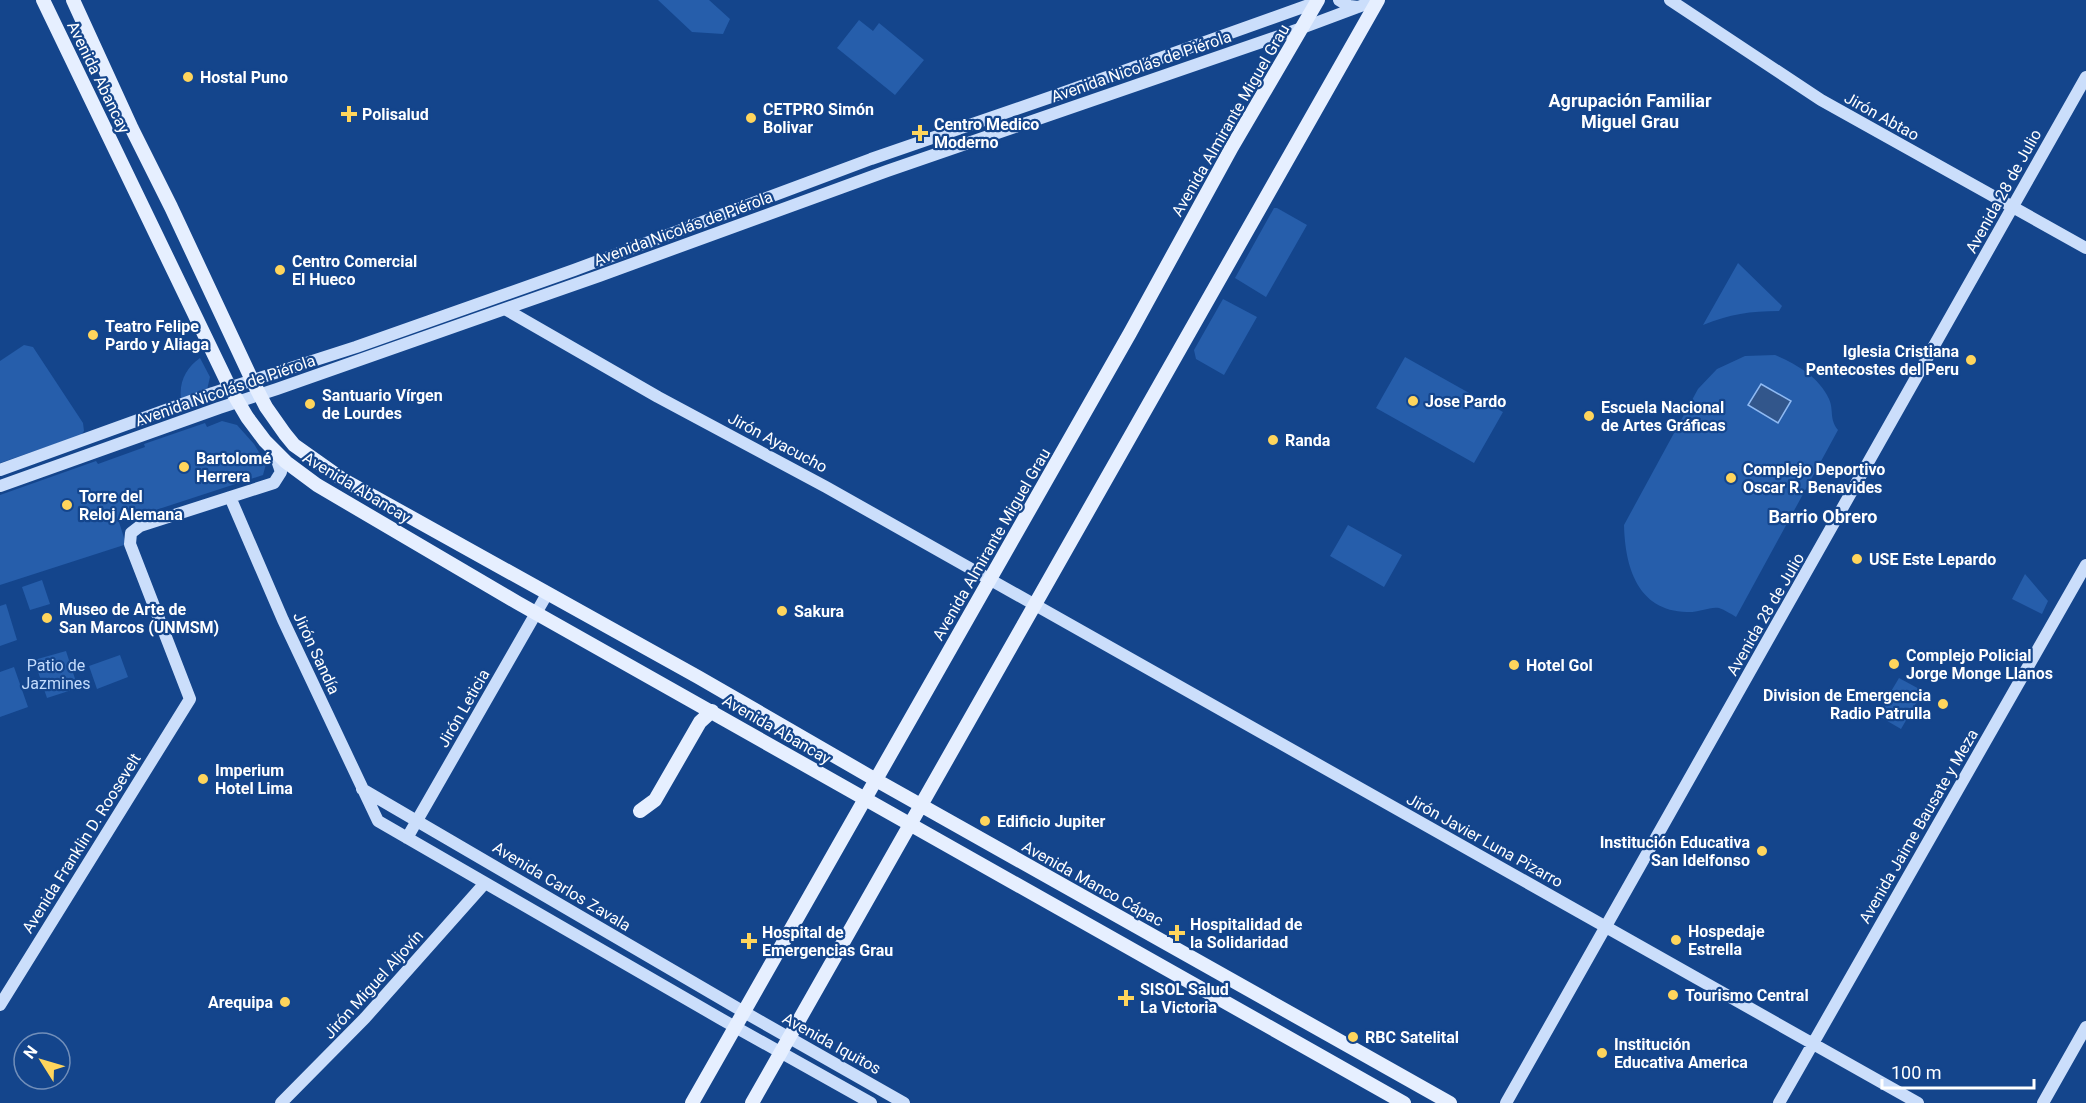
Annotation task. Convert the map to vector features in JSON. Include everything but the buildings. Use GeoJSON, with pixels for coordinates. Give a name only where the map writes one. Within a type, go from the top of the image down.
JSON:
{"type":"FeatureCollection","features":[{"type":"Feature","properties":{"kind":"main road","name":"Avenida Abancay"},"geometry":{"type":"LineString","coordinates":[[44,0],[230,388],[255,429],[274,452],[317,485],[536,613],[868,799]]}},
{"type":"Feature","properties":{"kind":"main road","name":"Avenida Abancay"},"geometry":{"type":"LineString","coordinates":[[73,0],[259,395],[294,445],[326,469],[878,782]]}},
{"type":"Feature","properties":{"kind":"main road"},"geometry":{"type":"LineString","coordinates":[[1339,0],[1349,6],[1370,3]]}},
{"type":"Feature","properties":{"kind":"main road","name":"Jirón Abtao"},"geometry":{"type":"LineString","coordinates":[[1670,0],[1821,100],[2086,248]]}},
{"type":"Feature","properties":{"kind":"main road","name":"Avenida Nicolás de Piérola"},"geometry":{"type":"LineString","coordinates":[[0,470],[252,380],[356,347],[574,270],[863,162],[1318,1]]}},
{"type":"Feature","properties":{"kind":"main road","name":"Avenida Almirante Miguel Grau"},"geometry":{"type":"LineString","coordinates":[[692,1103],[747,1014],[992,581],[1232,147],[1306,27],[1318,1]]}},
{"type":"Feature","properties":{"kind":"main road","name":"Avenida Nicolás de Piérola"},"geometry":{"type":"LineString","coordinates":[[0,486],[599,276],[887,171],[1370,3]]}},
{"type":"Feature","properties":{"kind":"main road"},"geometry":{"type":"LineString","coordinates":[[752,1103],[777,1051],[916,803],[1370,3]]}},
{"type":"Feature","properties":{"kind":"main road"},"geometry":{"type":"LineString","coordinates":[[1227,34],[1233,52]]}},
{"type":"Feature","properties":{"kind":"main road","name":"Avenida 28 de Julio"},"geometry":{"type":"LineString","coordinates":[[1506,1103],[2086,77]]}},
{"type":"Feature","properties":{"kind":"main road","name":"Jirón Ayacucho"},"geometry":{"type":"LineString","coordinates":[[505,309],[658,397],[826,487],[1031,603]]}},
{"type":"Feature","properties":{"kind":"main road"},"geometry":{"type":"LineString","coordinates":[[230,497],[268,486],[278,479],[280,467],[274,452]]}},
{"type":"Feature","properties":{"kind":"main road","name":"Avenida Franklin D. Roosevelt"},"geometry":{"type":"LineString","coordinates":[[0,1005],[190,699],[130,544],[131,533],[140,526],[230,497]]}},
{"type":"Feature","properties":{"kind":"main road","name":"Jirón Sandía"},"geometry":{"type":"LineString","coordinates":[[230,497],[279,611],[378,821],[407,838]]}},
{"type":"Feature","properties":{"kind":"main road","name":"Avenida Jaime Bausate y Meza"},"geometry":{"type":"LineString","coordinates":[[1779,1103],[2086,565]]}},
{"type":"Feature","properties":{"kind":"main road","name":"Jirón Leticia"},"geometry":{"type":"LineString","coordinates":[[407,838],[547,594]]}},
{"type":"Feature","properties":{"kind":"main road","name":"Jirón Javier Luna Pizarro"},"geometry":{"type":"LineString","coordinates":[[1031,603],[1918,1103]]}},
{"type":"Feature","properties":{"kind":"main road"},"geometry":{"type":"LineString","coordinates":[[640,811],[655,800],[700,722],[712,711]]}},
{"type":"Feature","properties":{"kind":"main road","name":"Avenida Manco Cápac"},"geometry":{"type":"LineString","coordinates":[[878,782],[1450,1103]]}},
{"type":"Feature","properties":{"kind":"main road","name":"Avenida Carlos Zavala"},"geometry":{"type":"LineString","coordinates":[[362,789],[747,1014]]}},
{"type":"Feature","properties":{"kind":"main road"},"geometry":{"type":"LineString","coordinates":[[868,799],[1404,1103]]}},
{"type":"Feature","properties":{"kind":"main road"},"geometry":{"type":"LineString","coordinates":[[407,838],[738,1029]]}},
{"type":"Feature","properties":{"kind":"main road","name":"Jirón Miguel Aljovín"},"geometry":{"type":"LineString","coordinates":[[281,1103],[365,1018],[485,883]]}},
{"type":"Feature","properties":{"kind":"main road"},"geometry":{"type":"LineString","coordinates":[[525,906],[536,890]]}},
{"type":"Feature","properties":{"kind":"main road"},"geometry":{"type":"LineString","coordinates":[[647,976],[657,961]]}},
{"type":"Feature","properties":{"kind":"main road","name":"Avenida Iquitos"},"geometry":{"type":"LineString","coordinates":[[747,1014],[904,1103]]}},
{"type":"Feature","properties":{"kind":"main road"},"geometry":{"type":"LineString","coordinates":[[2043,1103],[2086,1027]]}},
{"type":"Feature","properties":{"kind":"main road","name":"Avenida Iquitos"},"geometry":{"type":"LineString","coordinates":[[738,1029],[871,1103]]}},
{"type":"Feature","properties":{"kind":"green space"},"geometry":{"type":"Polygon","coordinates":[[[658,0],[709,0],[730,19],[723,34],[692,32],[658,0]]]}},
{"type":"Feature","properties":{"kind":"green space"},"geometry":{"type":"Polygon","coordinates":[[[859,20],[873,31],[879,23],[924,60],[895,95],[837,48],[859,20]]]}},
{"type":"Feature","properties":{"kind":"green space"},"geometry":{"type":"Polygon","coordinates":[[[1274,208],[1307,225],[1266,297],[1235,278],[1274,208]]]}},
{"type":"Feature","properties":{"kind":"green space"},"geometry":{"type":"Polygon","coordinates":[[[1738,263],[1782,306],[1779,311],[1740,314],[1703,325],[1738,263]]]}},
{"type":"Feature","properties":{"kind":"green space"},"geometry":{"type":"Polygon","coordinates":[[[1223,299],[1257,317],[1224,375],[1196,359],[1194,350],[1223,299]]]}},
{"type":"Feature","properties":{"kind":"green space"},"geometry":{"type":"Polygon","coordinates":[[[24,345],[33,347],[83,423],[84,431],[81,435],[0,463],[0,361],[24,345]]]}},
{"type":"Feature","properties":{"kind":"green space","name":"Complejo Deportivo Oscar R. Benavides"},"geometry":{"type":"Polygon","coordinates":[[[1775,355],[1799,367],[1825,391],[1838,430],[1736,617],[1719,608],[1687,612],[1670,610],[1656,604],[1645,595],[1631,570],[1627,556],[1624,525],[1698,389],[1717,369],[1745,356],[1775,355]]]}},
{"type":"Feature","properties":{"kind":"green space"},"geometry":{"type":"Polygon","coordinates":[[[1405,357],[1503,412],[1474,463],[1376,408],[1405,357]]]}},
{"type":"Feature","properties":{"kind":"green space"},"geometry":{"type":"Polygon","coordinates":[[[200,358],[210,377],[207,390],[180,404],[181,386],[185,375],[200,358]]]}},
{"type":"Feature","properties":{"kind":"green space"},"geometry":{"type":"Polygon","coordinates":[[[222,421],[237,425],[254,444],[266,464],[263,475],[119,522],[125,541],[124,545],[0,585],[0,495],[96,461],[98,464],[145,447],[144,444],[205,423],[207,427],[222,421]]]}},
{"type":"Feature","properties":{"kind":"green space"},"geometry":{"type":"Polygon","coordinates":[[[1348,525],[1402,555],[1384,587],[1330,556],[1348,525]]]}},
{"type":"Feature","properties":{"kind":"green space"},"geometry":{"type":"Polygon","coordinates":[[[2025,574],[2048,601],[2042,614],[2012,599],[2025,574]]]}},
{"type":"Feature","properties":{"kind":"green space"},"geometry":{"type":"Polygon","coordinates":[[[42,580],[50,604],[30,610],[22,587],[42,580]]]}},
{"type":"Feature","properties":{"kind":"green space"},"geometry":{"type":"Polygon","coordinates":[[[6,604],[17,640],[0,646],[0,606],[6,604]]]}},
{"type":"Feature","properties":{"kind":"green space","name":"Patio de Jazmines"},"geometry":{"type":"Polygon","coordinates":[[[66,651],[78,688],[47,698],[34,660],[66,651]]]}},
{"type":"Feature","properties":{"kind":"green space"},"geometry":{"type":"Polygon","coordinates":[[[120,655],[128,677],[97,689],[89,666],[120,655]]]}},
{"type":"Feature","properties":{"kind":"green space"},"geometry":{"type":"Polygon","coordinates":[[[14,667],[28,707],[0,717],[0,672],[14,667]]]}},
{"type":"Feature","properties":{"kind":"green space"},"geometry":{"type":"Polygon","coordinates":[[[1899,678],[1923,691],[1901,729],[1877,715],[1899,678]]]}},
{"type":"Feature","properties":{"kind":"shaded area"},"geometry":{"type":"Polygon","coordinates":[[[1761,384],[1791,401],[1778,423],[1748,405],[1761,384]]]}},
{"type":"Feature","properties":{"kind":"place","name":"Hostal Puno"},"geometry":{"type":"Point","coordinates":[188,77]}},
{"type":"Feature","properties":{"kind":"place","name":"Polisalud"},"geometry":{"type":"Point","coordinates":[349,114]}},
{"type":"Feature","properties":{"kind":"place","name":"CETPRO Simón Bolivar"},"geometry":{"type":"Point","coordinates":[751,118]}},
{"type":"Feature","properties":{"kind":"place","name":"Centro Medico Moderno"},"geometry":{"type":"Point","coordinates":[920,133]}},
{"type":"Feature","properties":{"kind":"place","name":"Centro Comercial El Hueco"},"geometry":{"type":"Point","coordinates":[280,270]}},
{"type":"Feature","properties":{"kind":"place","name":"Teatro Felipe Pardo y Aliaga"},"geometry":{"type":"Point","coordinates":[93,335]}},
{"type":"Feature","properties":{"kind":"place","name":"Iglesia Cristiana Pentecostes del Peru"},"geometry":{"type":"Point","coordinates":[1971,360]}},
{"type":"Feature","properties":{"kind":"place","name":"Jose Pardo"},"geometry":{"type":"Point","coordinates":[1413,401]}},
{"type":"Feature","properties":{"kind":"place","name":"Santuario Vírgen de Lourdes"},"geometry":{"type":"Point","coordinates":[310,404]}},
{"type":"Feature","properties":{"kind":"place","name":"Escuela Nacional de Artes Gráficas"},"geometry":{"type":"Point","coordinates":[1589,416]}},
{"type":"Feature","properties":{"kind":"place","name":"Randa"},"geometry":{"type":"Point","coordinates":[1273,440]}},
{"type":"Feature","properties":{"kind":"place","name":"Bartolomé Herrera"},"geometry":{"type":"Point","coordinates":[184,467]}},
{"type":"Feature","properties":{"kind":"place","name":"Complejo Deportivo Oscar R. Benavides"},"geometry":{"type":"Point","coordinates":[1731,478]}},
{"type":"Feature","properties":{"kind":"place","name":"Torre del Reloj Alemana"},"geometry":{"type":"Point","coordinates":[67,505]}},
{"type":"Feature","properties":{"kind":"place","name":"USE Este Lepardo"},"geometry":{"type":"Point","coordinates":[1857,559]}},
{"type":"Feature","properties":{"kind":"place","name":"Sakura"},"geometry":{"type":"Point","coordinates":[782,611]}},
{"type":"Feature","properties":{"kind":"place","name":"Museo de Arte de San Marcos (UNMSM)"},"geometry":{"type":"Point","coordinates":[47,618]}},
{"type":"Feature","properties":{"kind":"place","name":"Complejo Policial Jorge Monge Llanos"},"geometry":{"type":"Point","coordinates":[1894,664]}},
{"type":"Feature","properties":{"kind":"place","name":"Hotel Gol"},"geometry":{"type":"Point","coordinates":[1514,665]}},
{"type":"Feature","properties":{"kind":"place","name":"Division de Emergencia Radio Patrulla"},"geometry":{"type":"Point","coordinates":[1943,704]}},
{"type":"Feature","properties":{"kind":"place","name":"Imperium Hotel Lima"},"geometry":{"type":"Point","coordinates":[203,779]}},
{"type":"Feature","properties":{"kind":"place","name":"Edificio Jupiter"},"geometry":{"type":"Point","coordinates":[985,821]}},
{"type":"Feature","properties":{"kind":"place","name":"Institución Educativa San Idelfonso"},"geometry":{"type":"Point","coordinates":[1762,851]}},
{"type":"Feature","properties":{"kind":"place","name":"Hospitalidad de la Solidaridad"},"geometry":{"type":"Point","coordinates":[1177,933]}},
{"type":"Feature","properties":{"kind":"place","name":"Hospedaje Estrella"},"geometry":{"type":"Point","coordinates":[1676,940]}},
{"type":"Feature","properties":{"kind":"place","name":"Hospital de Emergencias Grau"},"geometry":{"type":"Point","coordinates":[749,941]}},
{"type":"Feature","properties":{"kind":"place","name":"Tourismo Central"},"geometry":{"type":"Point","coordinates":[1673,995]}},
{"type":"Feature","properties":{"kind":"place","name":"SISOL Salud La Victoria"},"geometry":{"type":"Point","coordinates":[1126,998]}},
{"type":"Feature","properties":{"kind":"place","name":"Arequipa"},"geometry":{"type":"Point","coordinates":[285,1002]}},
{"type":"Feature","properties":{"kind":"place","name":"RBC Satelital"},"geometry":{"type":"Point","coordinates":[1353,1037]}},
{"type":"Feature","properties":{"kind":"place","name":"Institución Educativa America"},"geometry":{"type":"Point","coordinates":[1602,1053]}},
{"type":"Feature","properties":{"kind":"district","name":"Agrupación Familiar Miguel Grau"},"geometry":{"type":"Point","coordinates":[1630,111]}},
{"type":"Feature","properties":{"kind":"district","name":"Barrio Obrero"},"geometry":{"type":"Point","coordinates":[1823,517]}}]}
